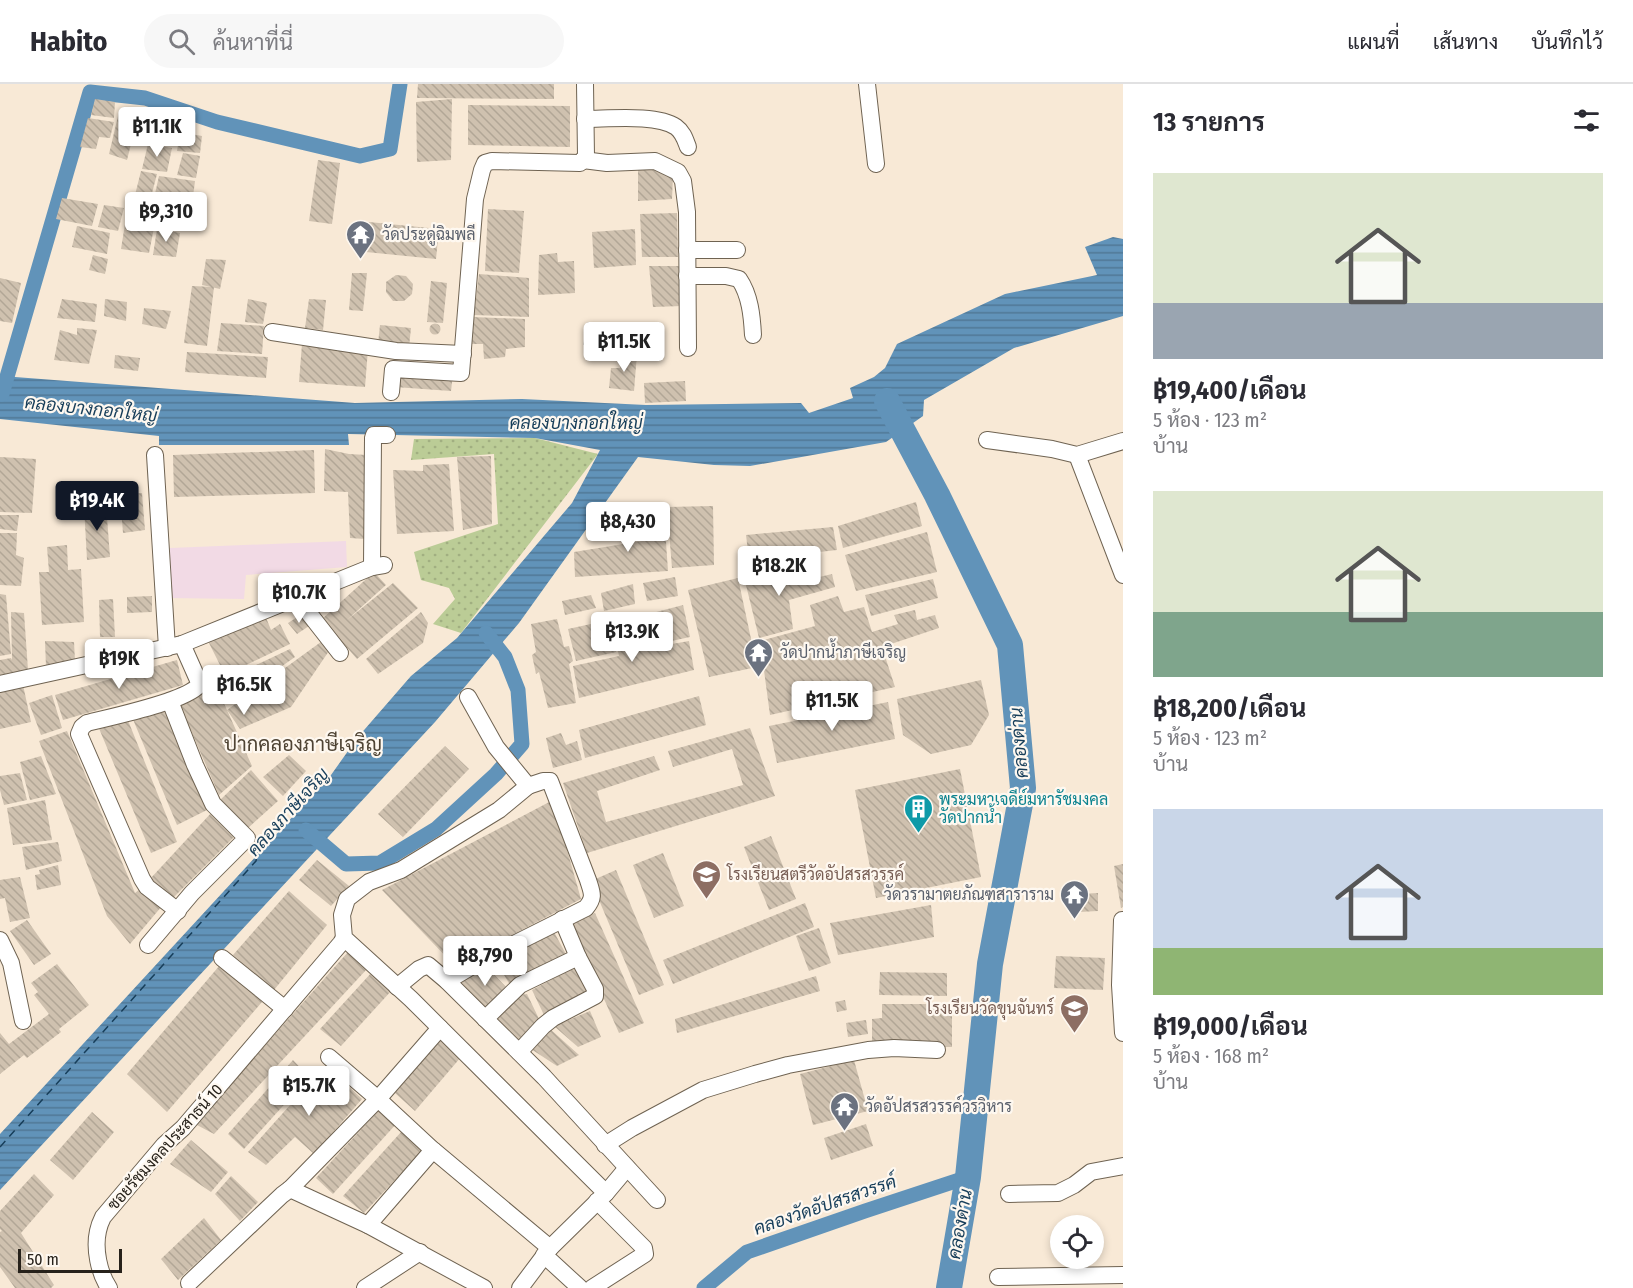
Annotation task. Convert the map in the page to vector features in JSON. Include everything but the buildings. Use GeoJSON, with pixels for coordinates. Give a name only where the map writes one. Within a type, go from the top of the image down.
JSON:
{"type":"FeatureCollection","features":[{"type":"Feature","properties":{"kind":"street"},"geometry":{"type":"LineString","coordinates":[[584,160],[586,156],[585,84]]}},
{"type":"Feature","properties":{"kind":"street"},"geometry":{"type":"LineString","coordinates":[[867,84],[876,164]]}},
{"type":"Feature","properties":{"kind":"street"},"geometry":{"type":"LineString","coordinates":[[585,119],[659,120],[675,126],[683,134],[688,147]]}},
{"type":"Feature","properties":{"kind":"street"},"geometry":{"type":"LineString","coordinates":[[393,369],[461,373],[475,199],[485,163],[492,161],[580,163],[584,160],[607,163],[655,161],[678,172],[683,181],[687,212],[688,348]]}},
{"type":"Feature","properties":{"kind":"street"},"geometry":{"type":"LineString","coordinates":[[687,250],[737,250]]}},
{"type":"Feature","properties":{"kind":"street"},"geometry":{"type":"LineString","coordinates":[[687,276],[726,276],[739,279],[750,308],[753,335]]}},
{"type":"Feature","properties":{"kind":"street"},"geometry":{"type":"LineString","coordinates":[[273,333],[396,351],[463,354]]}},
{"type":"Feature","properties":{"kind":"street"},"geometry":{"type":"LineString","coordinates":[[391,392],[396,351]]}},
{"type":"Feature","properties":{"kind":"street"},"geometry":{"type":"LineString","coordinates":[[0,684],[174,646],[378,566],[373,438],[374,435],[387,435]]}},
{"type":"Feature","properties":{"kind":"street"},"geometry":{"type":"LineString","coordinates":[[987,440],[1052,449],[1077,455],[1123,441]]}},
{"type":"Feature","properties":{"kind":"street"},"geometry":{"type":"LineString","coordinates":[[155,454],[174,646],[199,685],[170,701],[87,723],[79,734],[142,879],[147,887],[178,911]]}},
{"type":"Feature","properties":{"kind":"street"},"geometry":{"type":"LineString","coordinates":[[1077,455],[1123,575]]}},
{"type":"Feature","properties":{"kind":"street"},"geometry":{"type":"LineString","coordinates":[[297,598],[340,653]]}},
{"type":"Feature","properties":{"kind":"street"},"geometry":{"type":"LineString","coordinates":[[447,981],[484,959],[586,908],[592,900],[590,887],[550,781],[524,780],[496,747],[468,697]]}},
{"type":"Feature","properties":{"kind":"street"},"geometry":{"type":"LineString","coordinates":[[148,945],[192,893],[247,838],[213,804],[170,701]]}},
{"type":"Feature","properties":{"kind":"street"},"geometry":{"type":"LineString","coordinates":[[524,780],[499,810],[401,870],[369,882],[347,899],[341,921],[344,938],[440,1028],[601,1197],[644,1248],[645,1254],[592,1288]]}},
{"type":"Feature","properties":{"kind":"street"},"geometry":{"type":"LineString","coordinates":[[519,1052],[548,1022],[595,996],[595,988],[578,957],[562,919]]}},
{"type":"Feature","properties":{"kind":"street"},"geometry":{"type":"LineString","coordinates":[[1122,920],[1120,985],[1123,1033]]}},
{"type":"Feature","properties":{"kind":"street","name":"ซอยรัชมงคลประสาธน์ 10"},"geometry":{"type":"LineString","coordinates":[[109,1288],[103,1280],[98,1259],[98,1230],[103,1217],[164,1146],[183,1128],[344,938]]}},
{"type":"Feature","properties":{"kind":"street"},"geometry":{"type":"LineString","coordinates":[[0,940],[11,963],[23,1021]]}},
{"type":"Feature","properties":{"kind":"street"},"geometry":{"type":"LineString","coordinates":[[485,1018],[520,985],[578,957]]}},
{"type":"Feature","properties":{"kind":"street"},"geometry":{"type":"LineString","coordinates":[[222,958],[285,1009]]}},
{"type":"Feature","properties":{"kind":"street"},"geometry":{"type":"LineString","coordinates":[[397,987],[419,969],[428,965],[544,1077],[657,1200]]}},
{"type":"Feature","properties":{"kind":"street"},"geometry":{"type":"LineString","coordinates":[[189,1283],[290,1189],[378,1099],[440,1028]]}},
{"type":"Feature","properties":{"kind":"street"},"geometry":{"type":"LineString","coordinates":[[606,1145],[632,1128],[703,1090],[755,1074],[788,1065],[868,1050],[894,1048],[937,1050]]}},
{"type":"Feature","properties":{"kind":"street"},"geometry":{"type":"LineString","coordinates":[[329,1057],[547,1252],[580,1288]]}},
{"type":"Feature","properties":{"kind":"street"},"geometry":{"type":"LineString","coordinates":[[368,1225],[433,1150]]}},
{"type":"Feature","properties":{"kind":"street"},"geometry":{"type":"LineString","coordinates":[[1009,1194],[1058,1194],[1091,1172],[1123,1166]]}},
{"type":"Feature","properties":{"kind":"street"},"geometry":{"type":"LineString","coordinates":[[520,1288],[547,1252],[627,1168]]}},
{"type":"Feature","properties":{"kind":"street"},"geometry":{"type":"LineString","coordinates":[[290,1189],[368,1225],[484,1288]]}},
{"type":"Feature","properties":{"kind":"street"},"geometry":{"type":"LineString","coordinates":[[365,1288],[420,1252]]}},
{"type":"Feature","properties":{"kind":"street"},"geometry":{"type":"LineString","coordinates":[[998,1277],[1123,1275]]}},
{"type":"Feature","properties":{"kind":"shaded area"},"geometry":{"type":"Polygon","coordinates":[[[346,541],[347,567],[246,575],[244,599],[167,598],[170,548],[346,541]]]}},
{"type":"Feature","properties":{"kind":"green space"},"geometry":{"type":"Polygon","coordinates":[[[535,438],[598,454],[461,633],[433,624],[455,599],[449,588],[421,580],[414,552],[498,524],[494,454],[411,460],[414,439],[535,438]]]}},
{"type":"Feature","properties":{"kind":"water","name":"คลองบางกอกใหญ่"},"geometry":{"type":"Polygon","coordinates":[[[1113,237],[1123,239],[1123,316],[1014,348],[924,400],[923,416],[886,442],[750,466],[714,465],[638,457],[519,623],[435,722],[0,1190],[0,1134],[331,775],[358,737],[411,676],[457,638],[572,503],[600,450],[535,438],[348,434],[349,445],[159,445],[159,436],[0,419],[0,374],[355,403],[522,399],[646,405],[801,403],[809,413],[853,398],[850,388],[874,377],[885,368],[897,344],[1005,294],[1097,275],[1085,247],[1113,237]]]}},
{"type":"Feature","properties":{"kind":"waterway"},"geometry":{"type":"LineString","coordinates":[[2,394],[90,92],[145,98],[217,122],[360,156],[390,149],[400,84]]}},
{"type":"Feature","properties":{"kind":"waterway","name":"คลองด่าน"},"geometry":{"type":"LineString","coordinates":[[887,401],[937,495],[1010,645],[1023,788],[990,964],[968,1177],[949,1288]]}},
{"type":"Feature","properties":{"kind":"waterway"},"geometry":{"type":"LineString","coordinates":[[306,830],[346,864],[380,863],[436,829],[496,774],[522,744],[518,690],[505,657],[486,633]]}},
{"type":"Feature","properties":{"kind":"waterway","name":"คลองวัดอัปสรสวรรค์"},"geometry":{"type":"LineString","coordinates":[[704,1288],[747,1252],[968,1177]]}},
{"type":"Feature","properties":{"kind":"ferry route"},"geometry":{"type":"LineString","coordinates":[[0,1147],[256,861],[259,847]]}},
{"type":"Feature","properties":{"kind":"place","name":"วัดประดู่ฉิมพลี"},"geometry":{"type":"Point","coordinates":[361,260]}},
{"type":"Feature","properties":{"kind":"place","name":"วัดปากน้ำภาษีเจริญ"},"geometry":{"type":"Point","coordinates":[759,678]}},
{"type":"Feature","properties":{"kind":"place","name":"พระมหาเจดีย์มหารัชมงคล วัดปากน้ำ"},"geometry":{"type":"Point","coordinates":[918,834]}},
{"type":"Feature","properties":{"kind":"place","name":"โรงเรียนสตรีวัดอัปสรสวรรค์"},"geometry":{"type":"Point","coordinates":[706,900]}},
{"type":"Feature","properties":{"kind":"place","name":"วัดวรามาตยภัณฑสาราราม"},"geometry":{"type":"Point","coordinates":[1075,920]}},
{"type":"Feature","properties":{"kind":"place","name":"โรงเรียนวัดขุนจันทร์"},"geometry":{"type":"Point","coordinates":[1075,1034]}},
{"type":"Feature","properties":{"kind":"place","name":"วัดอัปสรสวรรค์วรวิหาร"},"geometry":{"type":"Point","coordinates":[844,1132]}},
{"type":"Feature","properties":{"kind":"district","name":"ปากคลองภาษีเจริญ"},"geometry":{"type":"Point","coordinates":[303,744]}},
{"type":"Feature","properties":{"kind":"water label","name":"คลองภาษีเจริญ"},"geometry":{"type":"Point","coordinates":[288,812]}}]}
